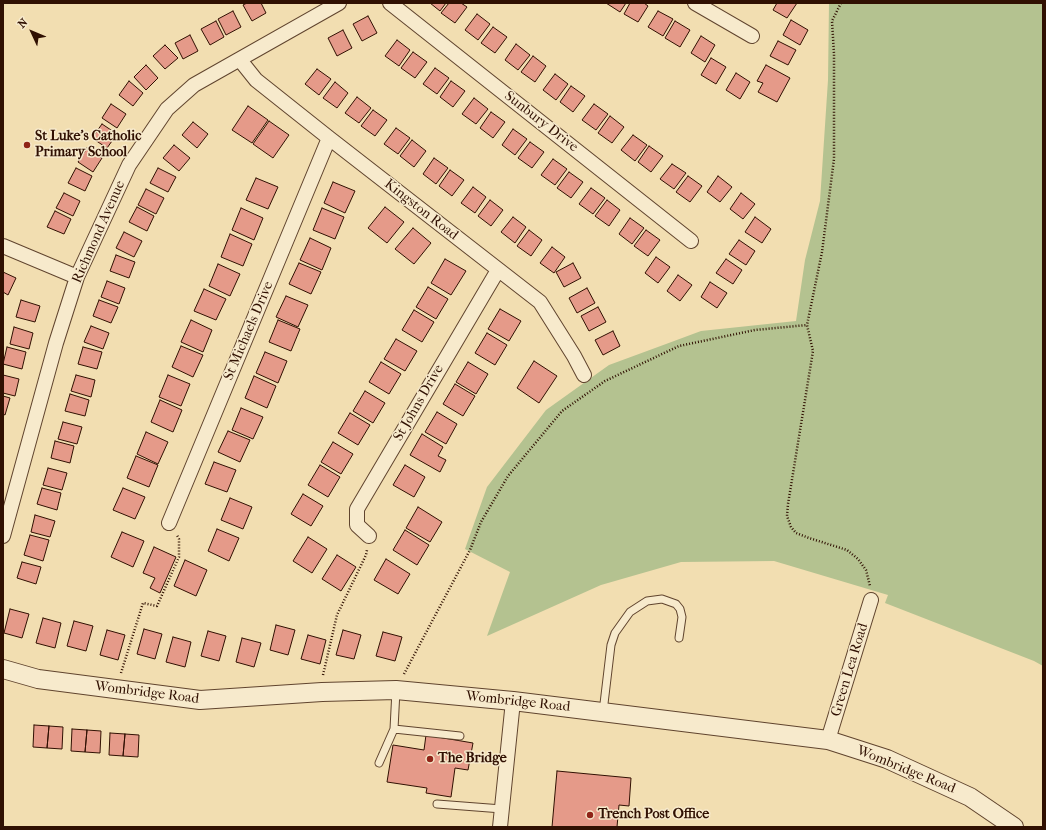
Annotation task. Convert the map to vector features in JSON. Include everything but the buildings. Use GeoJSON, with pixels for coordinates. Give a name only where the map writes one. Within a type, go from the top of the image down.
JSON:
{"type":"FeatureCollection","features":[{"type":"Feature","properties":{"kind":"street","name":"Richmond Avenue"},"geometry":{"type":"LineString","coordinates":[[3,536],[56,343],[77,277],[129,165],[168,109],[194,85],[339,3]]}},
{"type":"Feature","properties":{"kind":"street","name":"Sunbury Drive"},"geometry":{"type":"LineString","coordinates":[[390,3],[691,241]]}},
{"type":"Feature","properties":{"kind":"street"},"geometry":{"type":"LineString","coordinates":[[695,3],[752,36]]}},
{"type":"Feature","properties":{"kind":"street","name":"Kingston Road"},"geometry":{"type":"LineString","coordinates":[[240,60],[256,80],[328,138],[540,302],[574,356],[584,375]]}},
{"type":"Feature","properties":{"kind":"street","name":"St Michaels Drive"},"geometry":{"type":"LineString","coordinates":[[169,523],[328,138]]}},
{"type":"Feature","properties":{"kind":"street"},"geometry":{"type":"LineString","coordinates":[[3,246],[77,277]]}},
{"type":"Feature","properties":{"kind":"street","name":"St Johns Drive"},"geometry":{"type":"LineString","coordinates":[[368,536],[357,525],[357,510],[498,270]]}},
{"type":"Feature","properties":{"kind":"street","name":"Green Lea Road"},"geometry":{"type":"LineString","coordinates":[[828,740],[871,600]]}},
{"type":"Feature","properties":{"kind":"street","name":"Wombridge Road"},"geometry":{"type":"LineString","coordinates":[[3,669],[38,679],[200,700],[322,692],[398,690],[513,701],[828,740],[887,759],[970,797],[1014,827]]}},
{"type":"Feature","properties":{"kind":"street"},"geometry":{"type":"LineString","coordinates":[[500,827],[513,701]]}},
{"type":"Feature","properties":{"kind":"lane"},"geometry":{"type":"LineString","coordinates":[[603,712],[611,644],[615,633],[630,612],[647,601],[662,599],[676,604],[680,609],[682,617],[679,638]]}},
{"type":"Feature","properties":{"kind":"lane"},"geometry":{"type":"LineString","coordinates":[[379,763],[394,729],[398,690]]}},
{"type":"Feature","properties":{"kind":"lane"},"geometry":{"type":"LineString","coordinates":[[394,729],[460,736]]}},
{"type":"Feature","properties":{"kind":"lane"},"geometry":{"type":"LineString","coordinates":[[437,804],[502,809]]}},
{"type":"Feature","properties":{"kind":"path"},"geometry":{"type":"LineString","coordinates":[[841,3],[832,21],[834,54],[834,159],[822,252],[806,325],[813,351],[788,504],[788,516],[791,527],[796,533],[847,550],[858,558],[866,570],[870,583],[871,600]]}},
{"type":"Feature","properties":{"kind":"path"},"geometry":{"type":"LineString","coordinates":[[398,690],[403,676],[470,550],[481,522],[508,476],[562,411],[605,381],[679,346],[755,330],[806,325]]}},
{"type":"Feature","properties":{"kind":"path"},"geometry":{"type":"LineString","coordinates":[[116,689],[143,603],[157,606],[179,557],[179,539],[169,523]]}},
{"type":"Feature","properties":{"kind":"path"},"geometry":{"type":"LineString","coordinates":[[322,692],[324,672],[337,615],[366,555],[368,536]]}},
{"type":"Feature","properties":{"kind":"green space"},"geometry":{"type":"Polygon","coordinates":[[[829,3],[1043,3],[1043,666],[1034,661],[885,603],[888,595],[774,561],[681,562],[601,585],[487,636],[510,572],[465,549],[487,487],[546,410],[609,365],[701,331],[796,321],[805,260],[820,201],[828,80],[829,3]]]}},
{"type":"Feature","properties":{"kind":"place","name":"St Luke's Catholic Primary School"},"geometry":{"type":"Point","coordinates":[27,145]}},
{"type":"Feature","properties":{"kind":"place","name":"The Bridge"},"geometry":{"type":"Point","coordinates":[430,759]}},
{"type":"Feature","properties":{"kind":"place","name":"Trench Post Office"},"geometry":{"type":"Point","coordinates":[590,815]}}]}
